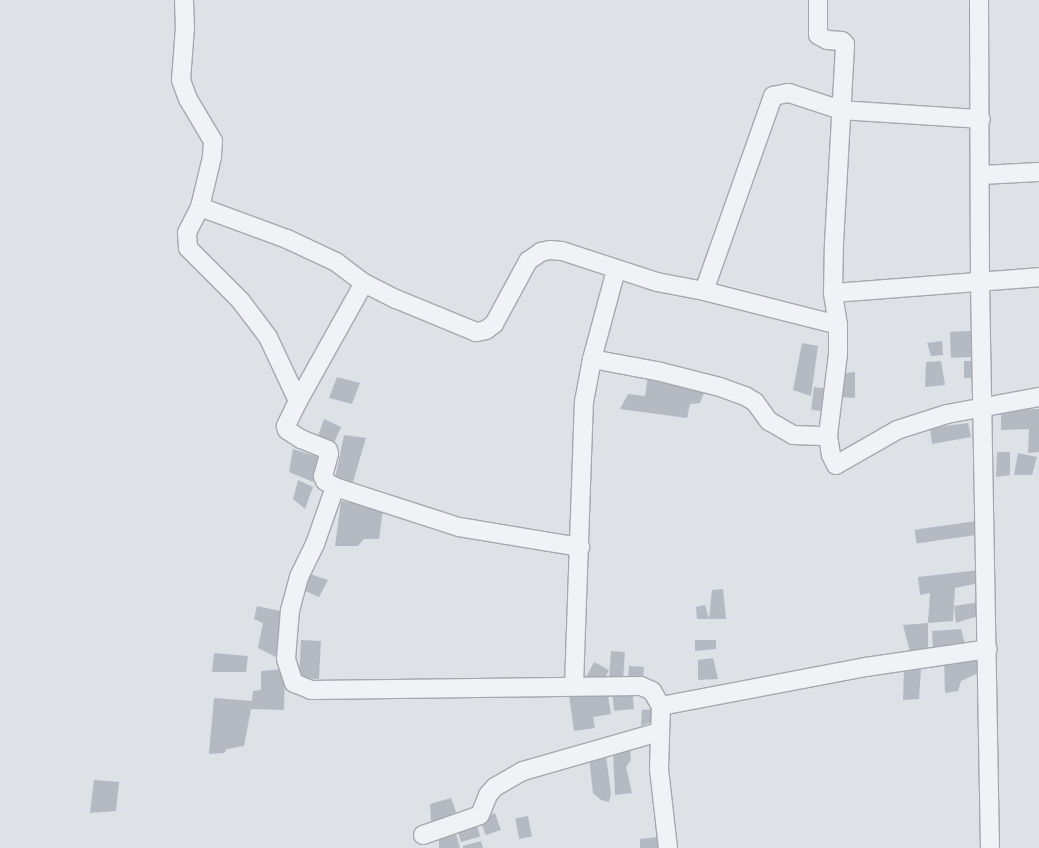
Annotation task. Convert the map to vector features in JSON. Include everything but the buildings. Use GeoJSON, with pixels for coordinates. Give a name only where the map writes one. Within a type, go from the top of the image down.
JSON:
{"type":"FeatureCollection","features":[{"type":"Feature","properties":{"kind":"street"},"geometry":{"type":"LineString","coordinates":[[184,0],[185,27],[181,80],[188,99],[213,141],[212,157],[200,206],[187,233],[188,248],[254,317],[268,337],[298,401]]}},
{"type":"Feature","properties":{"kind":"street"},"geometry":{"type":"LineString","coordinates":[[818,0],[818,35],[827,40],[844,42],[833,293],[838,325],[838,354],[828,436],[834,462],[839,465],[898,430],[948,414],[1039,397]]}},
{"type":"Feature","properties":{"kind":"street"},"geometry":{"type":"LineString","coordinates":[[979,0],[981,118],[980,282],[988,649],[990,848]]}},
{"type":"Feature","properties":{"kind":"street"},"geometry":{"type":"LineString","coordinates":[[704,290],[774,96],[788,93],[841,110],[981,118]]}},
{"type":"Feature","properties":{"kind":"street"},"geometry":{"type":"LineString","coordinates":[[981,175],[1039,172]]}},
{"type":"Feature","properties":{"kind":"street"},"geometry":{"type":"LineString","coordinates":[[200,206],[287,239],[336,262],[364,283],[469,331],[480,332],[494,324],[528,261],[541,252],[562,251],[657,282],[704,290],[838,325]]}},
{"type":"Feature","properties":{"kind":"street"},"geometry":{"type":"LineString","coordinates":[[574,686],[584,402],[592,359],[616,270]]}},
{"type":"Feature","properties":{"kind":"street"},"geometry":{"type":"LineString","coordinates":[[833,293],[1039,277]]}},
{"type":"Feature","properties":{"kind":"street"},"geometry":{"type":"LineString","coordinates":[[364,283],[286,426],[287,430],[301,439],[328,450],[329,454],[323,476],[325,482],[459,528],[580,548]]}},
{"type":"Feature","properties":{"kind":"street"},"geometry":{"type":"LineString","coordinates":[[592,359],[720,387],[745,396],[755,402],[769,421],[792,435],[828,436]]}},
{"type":"Feature","properties":{"kind":"street"},"geometry":{"type":"LineString","coordinates":[[335,487],[315,544],[299,577],[290,610],[286,660],[294,682],[311,690],[640,686],[652,691],[661,706],[659,769],[668,848]]}},
{"type":"Feature","properties":{"kind":"street"},"geometry":{"type":"LineString","coordinates":[[661,706],[866,667],[988,649]]}},
{"type":"Feature","properties":{"kind":"street"},"geometry":{"type":"LineString","coordinates":[[423,835],[480,815],[488,795],[495,787],[523,771],[659,732]]}}]}
